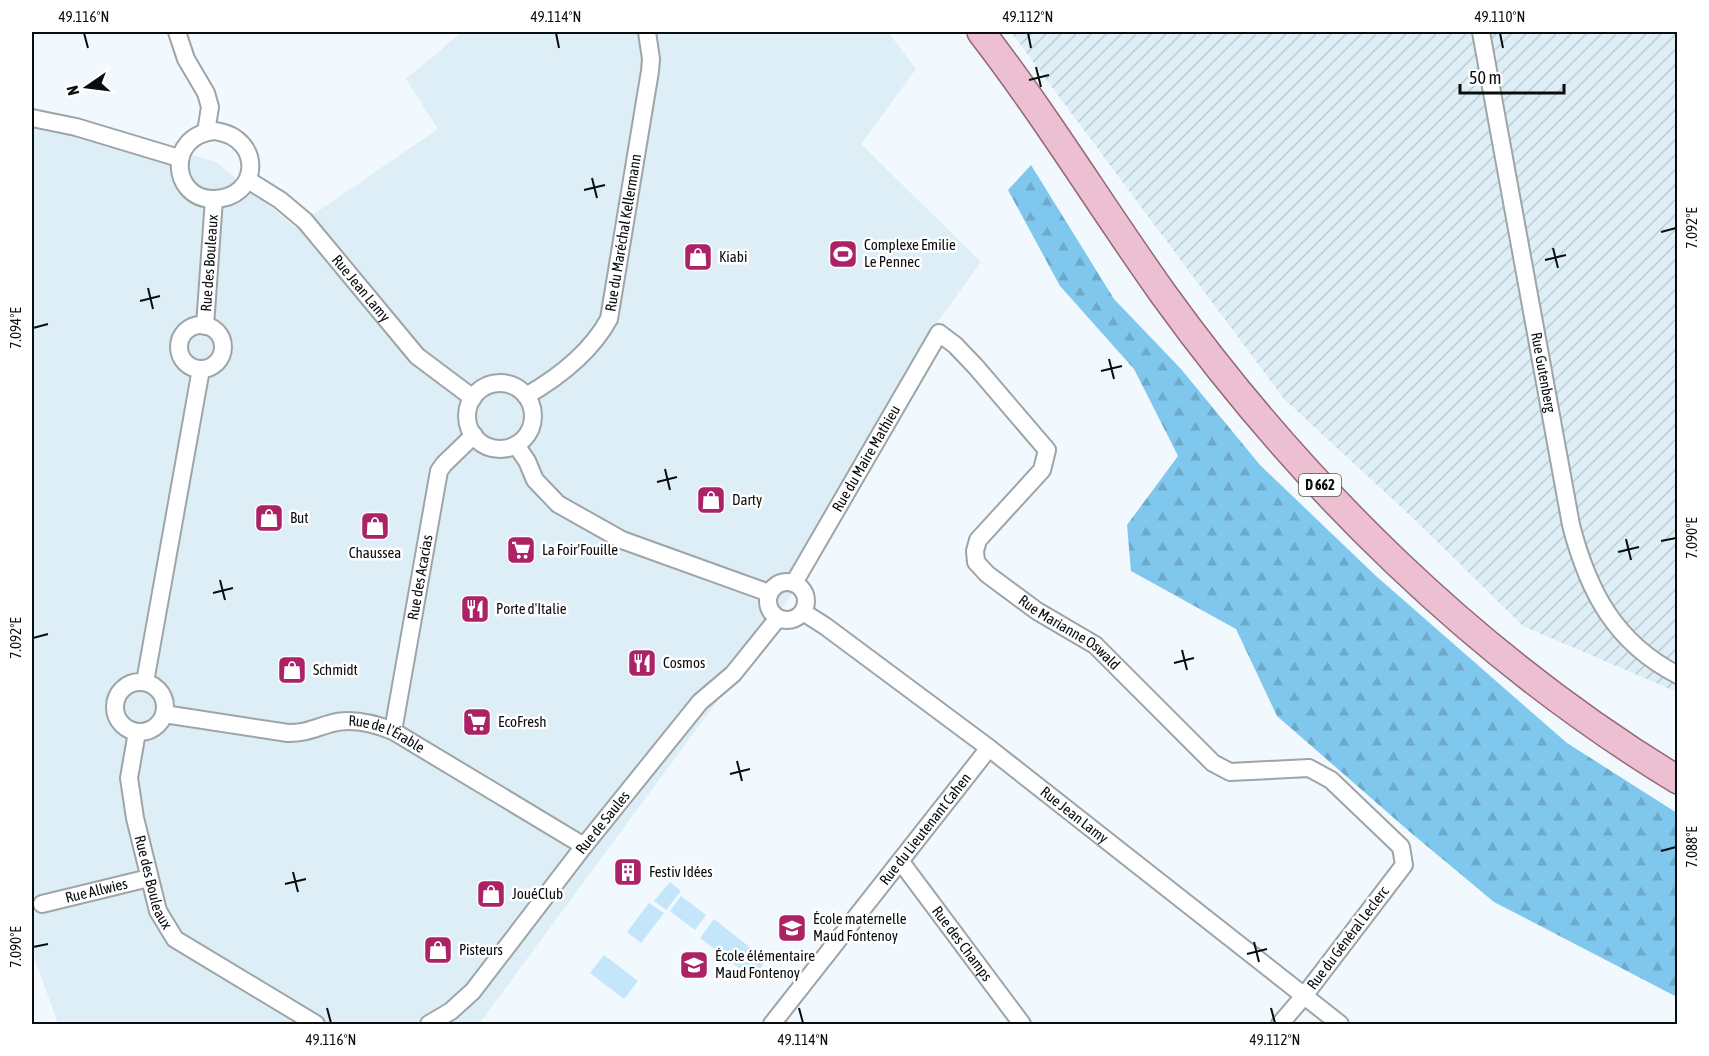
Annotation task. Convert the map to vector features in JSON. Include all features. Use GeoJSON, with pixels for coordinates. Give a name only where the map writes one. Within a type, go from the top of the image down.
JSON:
{"type":"FeatureCollection","features":[{"type":"Feature","properties":{"kind":"main road","name":"D 662"},"geometry":{"type":"LineString","coordinates":[[981,32],[1040,113],[1191,332],[1268,428],[1317,482],[1423,587],[1491,645],[1606,734],[1677,780]]}},
{"type":"Feature","properties":{"kind":"street"},"geometry":{"type":"LineString","coordinates":[[177,32],[186,59],[207,93],[210,107],[206,132]]}},
{"type":"Feature","properties":{"kind":"street","name":"Rue du Maréchal Kellermann"},"geometry":{"type":"LineString","coordinates":[[526,396],[549,383],[589,348],[609,319],[650,71],[651,59],[647,32]]}},
{"type":"Feature","properties":{"kind":"street","name":"Rue Gutenberg"},"geometry":{"type":"LineString","coordinates":[[1481,32],[1571,525],[1578,551],[1599,602],[1614,625],[1652,660],[1677,675]]}},
{"type":"Feature","properties":{"kind":"street"},"geometry":{"type":"LineString","coordinates":[[32,118],[76,127],[179,158]]}},
{"type":"Feature","properties":{"kind":"street"},"geometry":{"type":"LineString","coordinates":[[206,132],[227,133],[237,138],[245,146],[249,159],[248,180],[240,191],[231,196],[214,199],[194,194],[181,175],[179,158],[187,143],[196,135],[206,132]]}},
{"type":"Feature","properties":{"kind":"street","name":"Rue Jean Lamy"},"geometry":{"type":"LineString","coordinates":[[248,180],[280,200],[305,221],[417,356],[473,398]]}},
{"type":"Feature","properties":{"kind":"street","name":"Rue des Bouleaux"},"geometry":{"type":"LineString","coordinates":[[205,326],[214,199]]}},
{"type":"Feature","properties":{"kind":"street","name":"Rue des Bouleaux"},"geometry":{"type":"LineString","coordinates":[[205,326],[211,328],[220,337],[222,350],[221,356],[213,366],[201,369],[188,366],[183,361],[179,343],[182,336],[192,327],[205,326]]}},
{"type":"Feature","properties":{"kind":"street","name":"Rue du Maire Mathieu"},"geometry":{"type":"LineString","coordinates":[[794,583],[939,333]]}},
{"type":"Feature","properties":{"kind":"street","name":"Rue Marianne Oswald"},"geometry":{"type":"LineString","coordinates":[[939,333],[955,345],[976,367],[1047,450],[1042,470],[978,540],[975,551],[976,562],[987,574],[1037,611],[1095,645],[1213,763],[1230,772],[1309,768],[1331,780],[1401,847]]}},
{"type":"Feature","properties":{"kind":"street"},"geometry":{"type":"LineString","coordinates":[[146,682],[201,369]]}},
{"type":"Feature","properties":{"kind":"street"},"geometry":{"type":"LineString","coordinates":[[501,383],[515,386],[526,396],[532,408],[533,422],[527,435],[516,445],[504,449],[491,448],[481,443],[474,435],[468,420],[468,410],[473,398],[480,390],[489,385],[501,383]]}},
{"type":"Feature","properties":{"kind":"street","name":"Rue des Acacias"},"geometry":{"type":"LineString","coordinates":[[393,731],[439,471],[474,435]]}},
{"type":"Feature","properties":{"kind":"street"},"geometry":{"type":"LineString","coordinates":[[516,445],[527,461],[535,480],[558,504],[622,540],[769,593]]}},
{"type":"Feature","properties":{"kind":"street"},"geometry":{"type":"LineString","coordinates":[[786,581],[794,583],[803,590],[806,600],[803,612],[796,618],[786,620],[778,618],[771,612],[768,604],[769,593],[775,585],[786,581]]}},
{"type":"Feature","properties":{"kind":"street","name":"Rue Jean Lamy"},"geometry":{"type":"LineString","coordinates":[[803,612],[989,748],[1340,1024]]}},
{"type":"Feature","properties":{"kind":"street","name":"Rue de Saules"},"geometry":{"type":"LineString","coordinates":[[429,1024],[454,1018],[584,846],[699,702],[733,674],[778,618]]}},
{"type":"Feature","properties":{"kind":"street"},"geometry":{"type":"LineString","coordinates":[[136,681],[146,682],[159,689],[163,696],[164,714],[156,727],[145,732],[126,728],[116,717],[117,695],[128,684],[136,681]]}},
{"type":"Feature","properties":{"kind":"street","name":"Rue de l'Érable"},"geometry":{"type":"LineString","coordinates":[[164,714],[288,733],[302,733],[329,723],[350,720],[374,723],[393,731],[584,846]]}},
{"type":"Feature","properties":{"kind":"street","name":"Rue des Bouleaux"},"geometry":{"type":"LineString","coordinates":[[137,732],[129,778],[135,818],[158,911],[175,939],[316,1024]]}},
{"type":"Feature","properties":{"kind":"street","name":"Rue du Lieutenant Cahen"},"geometry":{"type":"LineString","coordinates":[[772,1024],[989,748]]}},
{"type":"Feature","properties":{"kind":"street","name":"Rue du Général Leclerc"},"geometry":{"type":"LineString","coordinates":[[1280,1024],[1404,865],[1401,847]]}},
{"type":"Feature","properties":{"kind":"street","name":"Rue des Champs"},"geometry":{"type":"LineString","coordinates":[[901,862],[1022,1024]]}},
{"type":"Feature","properties":{"kind":"street","name":"Rue Allwies"},"geometry":{"type":"LineString","coordinates":[[42,904],[149,878]]}},
{"type":"Feature","properties":{"kind":"shaded area"},"geometry":{"type":"Polygon","coordinates":[[[462,32],[888,32],[916,69],[861,144],[981,262],[934,327],[790,597],[721,696],[479,1024],[58,1024],[32,951],[32,107],[216,162],[295,227],[438,129],[406,79],[462,32]]]}},
{"type":"Feature","properties":{"kind":"shaded area"},"geometry":{"type":"Polygon","coordinates":[[[1011,32],[1677,32],[1677,692],[1523,626],[1414,519],[1284,399],[1011,32]]]}},
{"type":"Feature","properties":{"kind":"shaded area"},"geometry":{"type":"Polygon","coordinates":[[[670,882],[681,891],[666,910],[654,901],[670,882]]]}},
{"type":"Feature","properties":{"kind":"shaded area"},"geometry":{"type":"Polygon","coordinates":[[[681,896],[706,915],[695,930],[670,911],[681,896]]]}},
{"type":"Feature","properties":{"kind":"shaded area"},"geometry":{"type":"Polygon","coordinates":[[[649,903],[664,913],[641,943],[627,932],[649,903]]]}},
{"type":"Feature","properties":{"kind":"shaded area"},"geometry":{"type":"Polygon","coordinates":[[[714,919],[766,960],[753,979],[700,938],[714,919]]]}},
{"type":"Feature","properties":{"kind":"shaded area"},"geometry":{"type":"Polygon","coordinates":[[[604,955],[638,981],[624,999],[590,973],[604,955]]]}},
{"type":"Feature","properties":{"kind":"green space"},"geometry":{"type":"Polygon","coordinates":[[[1031,165],[1114,299],[1181,369],[1260,465],[1376,576],[1567,743],[1677,813],[1677,997],[1494,902],[1277,716],[1236,629],[1131,571],[1127,525],[1178,456],[1134,369],[1060,286],[1008,190],[1031,165]]]}},
{"type":"Feature","properties":{"kind":"place","name":"Complexe Emilie Le Pennec"},"geometry":{"type":"Point","coordinates":[843,254]}},
{"type":"Feature","properties":{"kind":"place","name":"Kiabi"},"geometry":{"type":"Point","coordinates":[698,257]}},
{"type":"Feature","properties":{"kind":"place","name":"Darty"},"geometry":{"type":"Point","coordinates":[711,500]}},
{"type":"Feature","properties":{"kind":"place","name":"But"},"geometry":{"type":"Point","coordinates":[269,518]}},
{"type":"Feature","properties":{"kind":"place","name":"Chaussea"},"geometry":{"type":"Point","coordinates":[375,526]}},
{"type":"Feature","properties":{"kind":"place","name":"La Foir'Fouille"},"geometry":{"type":"Point","coordinates":[521,550]}},
{"type":"Feature","properties":{"kind":"place","name":"Porte d'Italie"},"geometry":{"type":"Point","coordinates":[475,609]}},
{"type":"Feature","properties":{"kind":"place","name":"Cosmos"},"geometry":{"type":"Point","coordinates":[642,663]}},
{"type":"Feature","properties":{"kind":"place","name":"Schmidt"},"geometry":{"type":"Point","coordinates":[292,670]}},
{"type":"Feature","properties":{"kind":"place","name":"EcoFresh"},"geometry":{"type":"Point","coordinates":[477,722]}},
{"type":"Feature","properties":{"kind":"place","name":"Festiv Idées"},"geometry":{"type":"Point","coordinates":[628,872]}},
{"type":"Feature","properties":{"kind":"place","name":"JouéClub"},"geometry":{"type":"Point","coordinates":[491,894]}},
{"type":"Feature","properties":{"kind":"place","name":"École maternelle Maud Fontenoy"},"geometry":{"type":"Point","coordinates":[792,928]}},
{"type":"Feature","properties":{"kind":"place","name":"Pisteurs"},"geometry":{"type":"Point","coordinates":[438,950]}},
{"type":"Feature","properties":{"kind":"place","name":"École élémentaire Maud Fontenoy"},"geometry":{"type":"Point","coordinates":[694,965]}}]}
